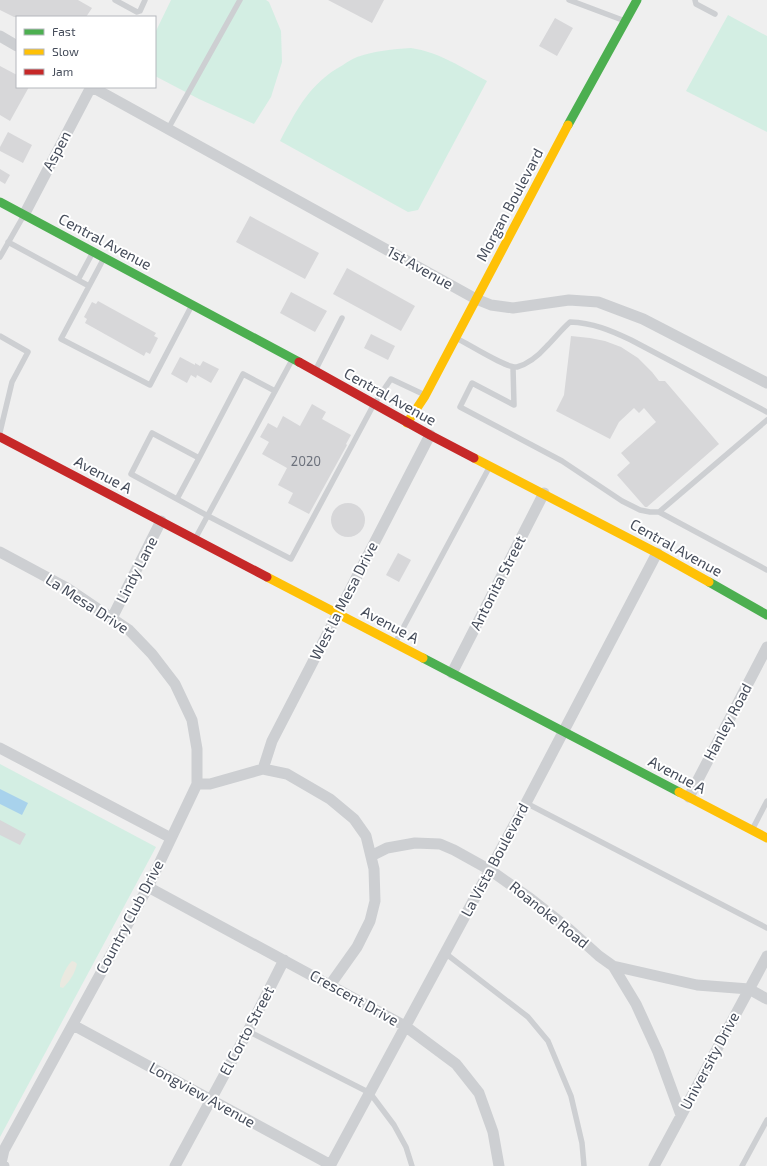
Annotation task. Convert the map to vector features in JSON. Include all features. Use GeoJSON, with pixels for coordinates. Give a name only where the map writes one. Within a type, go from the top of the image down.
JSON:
{"type":"FeatureCollection","features":[{"type":"Feature","properties":{"kind":"street","name":"Morgan Boulevard"},"geometry":{"type":"LineString","coordinates":[[407,423],[425,396],[552,155],[637,0]]}},
{"type":"Feature","properties":{"kind":"street"},"geometry":{"type":"LineString","coordinates":[[0,36],[16,45]]}},
{"type":"Feature","properties":{"kind":"street","name":"Aspen"},"geometry":{"type":"LineString","coordinates":[[24,215],[90,88]]}},
{"type":"Feature","properties":{"kind":"street","name":"1st Avenue"},"geometry":{"type":"LineString","coordinates":[[93,88],[476,299],[491,305],[514,308],[569,300],[598,302],[643,319],[767,383]]}},
{"type":"Feature","properties":{"kind":"street","name":"Central Avenue"},"geometry":{"type":"LineString","coordinates":[[0,202],[293,359],[407,423],[657,553],[767,615]]}},
{"type":"Feature","properties":{"kind":"street","name":"West la Mesa Drive"},"geometry":{"type":"LineString","coordinates":[[263,769],[272,741],[430,435]]}},
{"type":"Feature","properties":{"kind":"street","name":"Avenue A"},"geometry":{"type":"LineString","coordinates":[[0,437],[767,838]]}},
{"type":"Feature","properties":{"kind":"street","name":"Antonita Street"},"geometry":{"type":"LineString","coordinates":[[452,673],[544,493]]}},
{"type":"Feature","properties":{"kind":"street","name":"Lindy Lane"},"geometry":{"type":"LineString","coordinates":[[112,618],[161,521]]}},
{"type":"Feature","properties":{"kind":"street","name":"La Mesa Drive"},"geometry":{"type":"LineString","coordinates":[[0,552],[67,588],[112,618],[129,630],[152,654],[175,684],[192,720],[198,749],[197,784]]}},
{"type":"Feature","properties":{"kind":"street","name":"La Vista Boulevard"},"geometry":{"type":"LineString","coordinates":[[330,1166],[526,803],[657,553]]}},
{"type":"Feature","properties":{"kind":"street","name":"Hanley Road"},"geometry":{"type":"LineString","coordinates":[[688,797],[767,647]]}},
{"type":"Feature","properties":{"kind":"street"},"geometry":{"type":"LineString","coordinates":[[0,748],[171,838]]}},
{"type":"Feature","properties":{"kind":"street"},"geometry":{"type":"LineString","coordinates":[[197,784],[210,784],[263,769],[286,774],[330,799],[354,819],[366,836],[374,869],[375,901],[370,921],[357,947],[330,985]]}},
{"type":"Feature","properties":{"kind":"street","name":"Country Club Drive"},"geometry":{"type":"LineString","coordinates":[[4,1166],[1,1163],[4,1150],[148,887],[197,784]]}},
{"type":"Feature","properties":{"kind":"street","name":"Roanoke Road"},"geometry":{"type":"LineString","coordinates":[[371,856],[387,848],[414,844],[440,844],[490,870],[531,899],[613,966],[697,985],[749,989],[767,999]]}},
{"type":"Feature","properties":{"kind":"street","name":"Crescent Drive"},"geometry":{"type":"LineString","coordinates":[[148,887],[406,1026],[456,1064],[479,1093],[493,1132],[499,1166]]}},
{"type":"Feature","properties":{"kind":"street","name":"University Drive"},"geometry":{"type":"LineString","coordinates":[[654,1166],[767,956]]}},
{"type":"Feature","properties":{"kind":"street","name":"El Corto Street"},"geometry":{"type":"LineString","coordinates":[[175,1166],[284,960]]}},
{"type":"Feature","properties":{"kind":"street","name":"Roanoke Road"},"geometry":{"type":"LineString","coordinates":[[613,966],[636,1004],[658,1052],[681,1115]]}},
{"type":"Feature","properties":{"kind":"street","name":"Longview Avenue"},"geometry":{"type":"LineString","coordinates":[[73,1025],[330,1166]]}},
{"type":"Feature","properties":{"kind":"lane"},"geometry":{"type":"LineString","coordinates":[[115,0],[137,12],[140,11],[145,0]]}},
{"type":"Feature","properties":{"kind":"lane"},"geometry":{"type":"LineString","coordinates":[[168,129],[240,0]]}},
{"type":"Feature","properties":{"kind":"lane"},"geometry":{"type":"LineString","coordinates":[[569,0],[625,21]]}},
{"type":"Feature","properties":{"kind":"lane"},"geometry":{"type":"LineString","coordinates":[[695,0],[696,4],[715,14]]}},
{"type":"Feature","properties":{"kind":"lane"},"geometry":{"type":"LineString","coordinates":[[0,257],[24,215]]}},
{"type":"Feature","properties":{"kind":"lane"},"geometry":{"type":"LineString","coordinates":[[8,242],[89,286]]}},
{"type":"Feature","properties":{"kind":"lane"},"geometry":{"type":"LineString","coordinates":[[78,280],[93,252]]}},
{"type":"Feature","properties":{"kind":"lane"},"geometry":{"type":"LineString","coordinates":[[104,258],[61,339],[150,385],[192,305]]}},
{"type":"Feature","properties":{"kind":"lane"},"geometry":{"type":"LineString","coordinates":[[314,371],[342,318]]}},
{"type":"Feature","properties":{"kind":"lane"},"geometry":{"type":"LineString","coordinates":[[456,337],[504,364],[517,367],[534,359],[570,322],[586,323],[608,329],[631,340],[767,412]]}},
{"type":"Feature","properties":{"kind":"lane"},"geometry":{"type":"LineString","coordinates":[[0,336],[28,352],[12,382],[0,432]]}},
{"type":"Feature","properties":{"kind":"lane"},"geometry":{"type":"LineString","coordinates":[[195,539],[293,359]]}},
{"type":"Feature","properties":{"kind":"lane"},"geometry":{"type":"LineString","coordinates":[[513,367],[514,405],[472,383],[460,407],[562,461],[622,501],[640,510],[659,512],[767,570]]}},
{"type":"Feature","properties":{"kind":"lane"},"geometry":{"type":"LineString","coordinates":[[177,499],[243,374],[275,391]]}},
{"type":"Feature","properties":{"kind":"lane"},"geometry":{"type":"LineString","coordinates":[[199,458],[152,433],[131,474],[291,559],[374,404],[391,379],[425,396]]}},
{"type":"Feature","properties":{"kind":"lane"},"geometry":{"type":"LineString","coordinates":[[659,512],[767,420]]}},
{"type":"Feature","properties":{"kind":"lane"},"geometry":{"type":"LineString","coordinates":[[395,643],[490,466]]}},
{"type":"Feature","properties":{"kind":"lane"},"geometry":{"type":"LineString","coordinates":[[752,830],[767,801]]}},
{"type":"Feature","properties":{"kind":"lane"},"geometry":{"type":"LineString","coordinates":[[526,803],[767,928]]}},
{"type":"Feature","properties":{"kind":"lane"},"geometry":{"type":"LineString","coordinates":[[445,953],[528,1017],[548,1041],[571,1096],[582,1143],[584,1166]]}},
{"type":"Feature","properties":{"kind":"lane"},"geometry":{"type":"LineString","coordinates":[[248,1030],[370,1093],[394,1125],[406,1147],[412,1166]]}},
{"type":"Feature","properties":{"kind":"lane"},"geometry":{"type":"LineString","coordinates":[[742,1166],[767,1120]]}},
{"type":"Feature","properties":{"kind":"green space"},"geometry":{"type":"Polygon","coordinates":[[[171,0],[266,0],[269,2],[281,31],[282,62],[271,97],[254,124],[199,99],[156,77],[156,31],[171,0]]]}},
{"type":"Feature","properties":{"kind":"green space"},"geometry":{"type":"Polygon","coordinates":[[[728,15],[767,36],[767,132],[686,91],[728,15]]]}},
{"type":"Feature","properties":{"kind":"green space"},"geometry":{"type":"Polygon","coordinates":[[[411,48],[441,57],[487,81],[418,210],[408,212],[280,141],[292,118],[306,98],[322,80],[332,72],[351,60],[363,55],[411,48]]]}},
{"type":"Feature","properties":{"kind":"green space"},"geometry":{"type":"Polygon","coordinates":[[[0,764],[156,847],[0,1137],[0,764]]]}},
{"type":"Feature","properties":{"kind":"sand"},"geometry":{"type":"Polygon","coordinates":[[[72,961],[77,964],[74,974],[63,988],[60,987],[64,973],[72,961]]]}},
{"type":"Feature","properties":{"kind":"water"},"geometry":{"type":"Polygon","coordinates":[[[0,789],[28,803],[22,815],[0,804],[0,789]]]}},
{"type":"Feature","properties":{"kind":"building"},"geometry":{"type":"Polygon","coordinates":[[[0,0],[78,0],[92,8],[87,16],[14,17],[0,10],[0,0]]]}},
{"type":"Feature","properties":{"kind":"building"},"geometry":{"type":"Polygon","coordinates":[[[328,0],[384,0],[372,23],[328,0]]]}},
{"type":"Feature","properties":{"kind":"building"},"geometry":{"type":"Polygon","coordinates":[[[555,18],[573,28],[557,56],[539,46],[555,18]]]}},
{"type":"Feature","properties":{"kind":"building"},"geometry":{"type":"Polygon","coordinates":[[[0,66],[16,74],[16,88],[28,88],[10,121],[0,115],[0,66]]]}},
{"type":"Feature","properties":{"kind":"building"},"geometry":{"type":"Polygon","coordinates":[[[8,132],[32,145],[23,163],[0,151],[0,147],[8,132]]]}},
{"type":"Feature","properties":{"kind":"building"},"geometry":{"type":"Polygon","coordinates":[[[0,169],[10,175],[5,184],[0,181],[0,169]]]}},
{"type":"Feature","properties":{"kind":"building"},"geometry":{"type":"Polygon","coordinates":[[[250,216],[319,253],[305,279],[236,242],[250,216]]]}},
{"type":"Feature","properties":{"kind":"building"},"geometry":{"type":"Polygon","coordinates":[[[347,268],[415,306],[401,331],[333,294],[347,268]]]}},
{"type":"Feature","properties":{"kind":"building"},"geometry":{"type":"Polygon","coordinates":[[[291,292],[327,311],[315,332],[280,313],[291,292]]]}},
{"type":"Feature","properties":{"kind":"building"},"geometry":{"type":"Polygon","coordinates":[[[98,301],[156,333],[154,336],[158,338],[150,354],[146,352],[144,356],[85,323],[87,319],[84,317],[92,302],[96,304],[98,301]]]}},
{"type":"Feature","properties":{"kind":"building"},"geometry":{"type":"Polygon","coordinates":[[[371,334],[395,346],[388,360],[364,348],[371,334]]]}},
{"type":"Feature","properties":{"kind":"building"},"geometry":{"type":"Polygon","coordinates":[[[571,336],[605,341],[621,347],[638,358],[659,381],[665,381],[719,444],[647,507],[645,507],[617,475],[630,463],[621,453],[656,422],[644,408],[639,413],[634,408],[619,422],[610,439],[556,411],[564,395],[571,336]]]}},
{"type":"Feature","properties":{"kind":"building"},"geometry":{"type":"Polygon","coordinates":[[[180,357],[195,365],[195,363],[200,366],[203,361],[219,369],[211,383],[197,375],[196,378],[191,375],[187,383],[171,374],[180,357]]]}},
{"type":"Feature","properties":{"kind":"building"},"geometry":{"type":"Polygon","coordinates":[[[312,404],[326,412],[322,419],[351,435],[309,514],[288,503],[293,493],[278,485],[287,468],[262,454],[269,442],[260,437],[268,423],[277,428],[283,416],[300,426],[312,404]]]}},
{"type":"Feature","properties":{"kind":"building"},"geometry":{"type":"Polygon","coordinates":[[[345,503],[351,503],[360,508],[364,514],[364,526],[360,532],[351,537],[345,537],[336,532],[331,523],[331,517],[336,508],[345,503]]]}},
{"type":"Feature","properties":{"kind":"building"},"geometry":{"type":"Polygon","coordinates":[[[398,553],[411,560],[399,582],[386,575],[398,553]]]}},
{"type":"Feature","properties":{"kind":"building"},"geometry":{"type":"Polygon","coordinates":[[[0,820],[26,834],[20,845],[0,835],[0,820]]]}},
{"type":"Feature","properties":{"kind":"traffic: fast"},"geometry":{"type":"LineString","coordinates":[[568,125],[637,0]]}},
{"type":"Feature","properties":{"kind":"traffic: fast"},"geometry":{"type":"LineString","coordinates":[[0,202],[299,362]]}},
{"type":"Feature","properties":{"kind":"traffic: fast"},"geometry":{"type":"LineString","coordinates":[[709,582],[767,615]]}},
{"type":"Feature","properties":{"kind":"traffic: fast"},"geometry":{"type":"LineString","coordinates":[[423,658],[679,792]]}},
{"type":"Feature","properties":{"kind":"traffic: slow"},"geometry":{"type":"LineString","coordinates":[[407,423],[425,396],[568,125]]}},
{"type":"Feature","properties":{"kind":"traffic: slow"},"geometry":{"type":"LineString","coordinates":[[474,458],[657,553],[709,582]]}},
{"type":"Feature","properties":{"kind":"traffic: slow"},"geometry":{"type":"LineString","coordinates":[[267,577],[423,658]]}},
{"type":"Feature","properties":{"kind":"traffic: slow"},"geometry":{"type":"LineString","coordinates":[[679,792],[767,838]]}},
{"type":"Feature","properties":{"kind":"traffic: jam"},"geometry":{"type":"LineString","coordinates":[[299,362],[474,458]]}},
{"type":"Feature","properties":{"kind":"traffic: jam"},"geometry":{"type":"LineString","coordinates":[[0,437],[267,577]]}}]}
